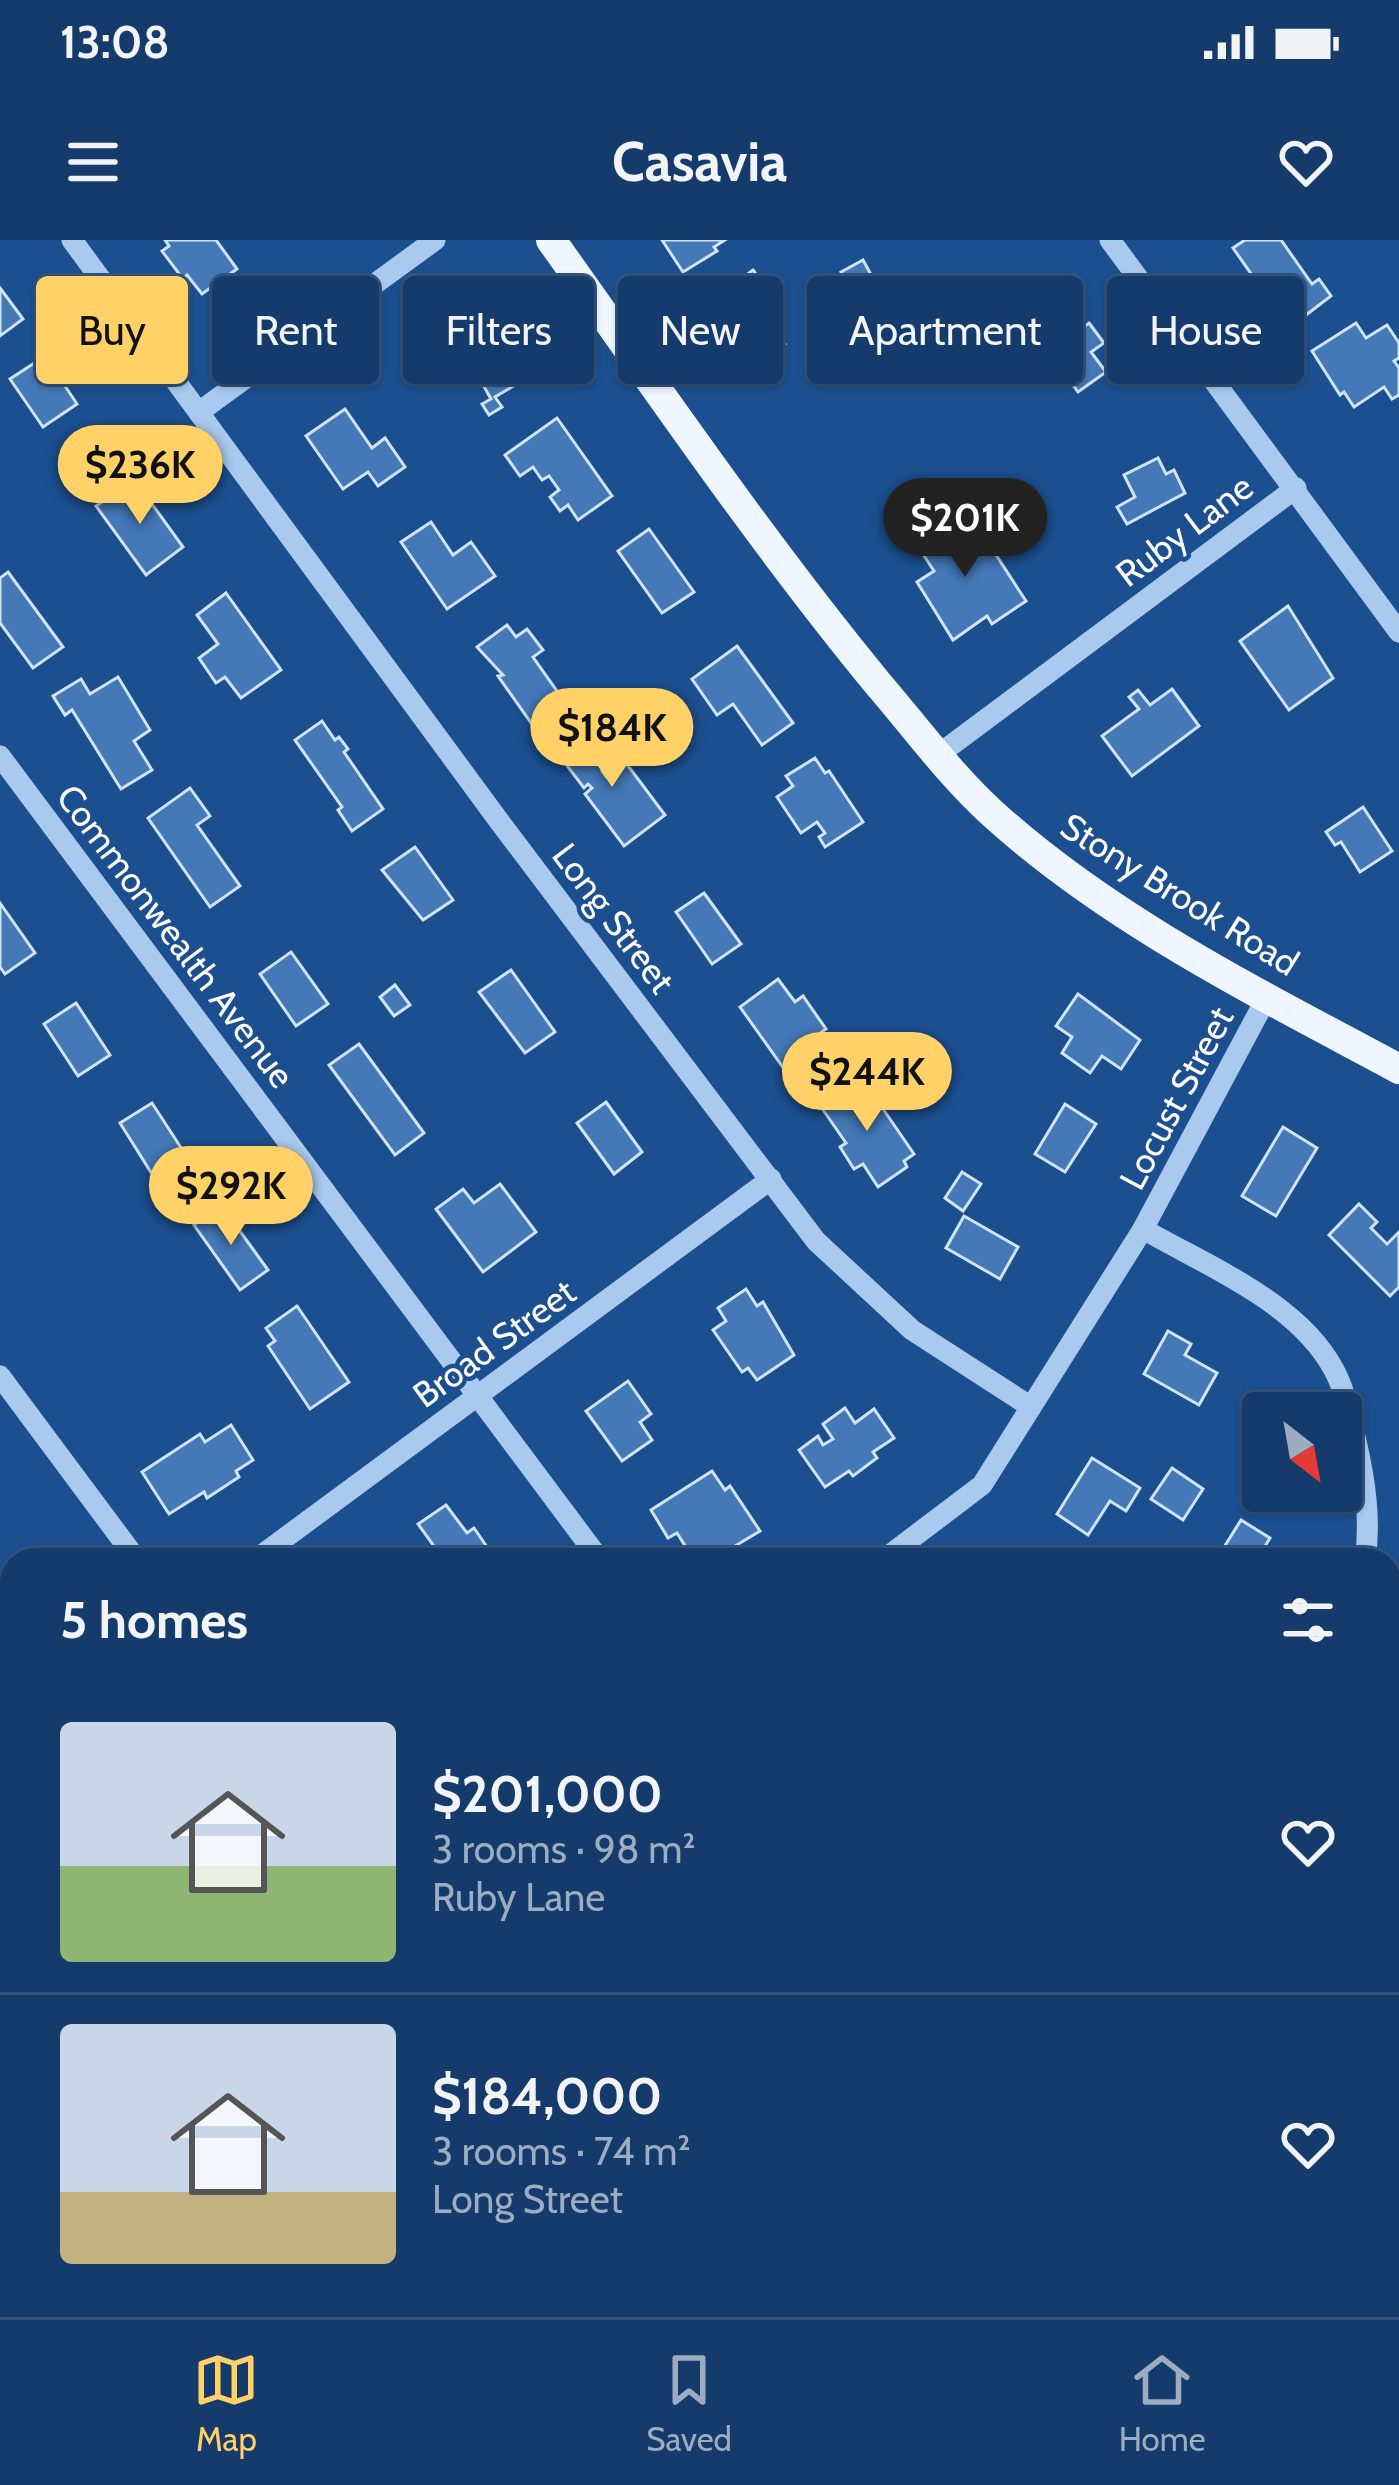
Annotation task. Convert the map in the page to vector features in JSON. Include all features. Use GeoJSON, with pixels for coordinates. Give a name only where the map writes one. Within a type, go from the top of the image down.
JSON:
{"type":"FeatureCollection","features":[{"type":"Feature","properties":{"kind":"main road","name":"Stony Brook Road"},"geometry":{"type":"LineString","coordinates":[[551,240],[800,586],[990,812],[1058,868],[1267,998],[1399,1070]]}},
{"type":"Feature","properties":{"kind":"street","name":"Long Street"},"geometry":{"type":"LineString","coordinates":[[72,240],[499,821],[816,1241],[912,1330],[1031,1407]]}},
{"type":"Feature","properties":{"kind":"street"},"geometry":{"type":"LineString","coordinates":[[199,412],[435,240]]}},
{"type":"Feature","properties":{"kind":"street"},"geometry":{"type":"LineString","coordinates":[[1110,240],[1399,632]]}},
{"type":"Feature","properties":{"kind":"street","name":"Ruby Lane"},"geometry":{"type":"LineString","coordinates":[[938,755],[1296,488]]}},
{"type":"Feature","properties":{"kind":"street","name":"Commonwealth Avenue"},"geometry":{"type":"LineString","coordinates":[[0,756],[591,1548]]}},
{"type":"Feature","properties":{"kind":"street","name":"Locust Street"},"geometry":{"type":"LineString","coordinates":[[899,1548],[982,1485],[1143,1229],[1267,998]]}},
{"type":"Feature","properties":{"kind":"street","name":"Broad Street"},"geometry":{"type":"LineString","coordinates":[[271,1548],[771,1179]]}},
{"type":"Feature","properties":{"kind":"street"},"geometry":{"type":"LineString","coordinates":[[1143,1229],[1266,1301],[1325,1354],[1345,1393],[1364,1477],[1365,1548]]}},
{"type":"Feature","properties":{"kind":"street"},"geometry":{"type":"LineString","coordinates":[[0,1376],[128,1548]]}},
{"type":"Feature","properties":{"kind":"building"},"geometry":{"type":"Polygon","coordinates":[[[165,240],[216,240],[237,269],[227,276],[212,276],[212,287],[202,294],[162,251],[169,246],[165,240]]]}},
{"type":"Feature","properties":{"kind":"building"},"geometry":{"type":"Polygon","coordinates":[[[662,240],[725,240],[714,247],[717,251],[683,272],[662,240]]]}},
{"type":"Feature","properties":{"kind":"building"},"geometry":{"type":"Polygon","coordinates":[[[1245,240],[1281,240],[1312,284],[1319,279],[1331,296],[1304,317],[1304,276],[1253,276],[1233,248],[1245,240]]]}},
{"type":"Feature","properties":{"kind":"building"},"geometry":{"type":"Polygon","coordinates":[[[863,260],[872,276],[843,276],[841,272],[863,260]]]}},
{"type":"Feature","properties":{"kind":"building"},"geometry":{"type":"Polygon","coordinates":[[[0,288],[23,319],[0,336],[0,288]]]}},
{"type":"Feature","properties":{"kind":"building"},"geometry":{"type":"Polygon","coordinates":[[[1089,323],[1104,343],[1091,352],[1106,372],[1078,392],[1072,384],[1083,384],[1083,327],[1089,323]]]}},
{"type":"Feature","properties":{"kind":"building"},"geometry":{"type":"Polygon","coordinates":[[[1356,323],[1366,338],[1387,325],[1399,343],[1399,358],[1394,361],[1399,368],[1399,395],[1392,399],[1384,387],[1354,407],[1344,392],[1340,395],[1312,351],[1356,323]]]}},
{"type":"Feature","properties":{"kind":"building"},"geometry":{"type":"Polygon","coordinates":[[[36,362],[36,384],[64,384],[77,404],[43,427],[10,379],[36,362]]]}},
{"type":"Feature","properties":{"kind":"building"},"geometry":{"type":"Polygon","coordinates":[[[483,384],[517,384],[495,397],[502,407],[489,415],[482,404],[491,399],[483,384]]]}},
{"type":"Feature","properties":{"kind":"building"},"geometry":{"type":"Polygon","coordinates":[[[345,409],[372,448],[385,438],[405,467],[378,486],[368,472],[343,489],[306,436],[345,409]]]}},
{"type":"Feature","properties":{"kind":"building"},"geometry":{"type":"Polygon","coordinates":[[[557,418],[612,496],[578,520],[568,505],[560,511],[550,497],[559,490],[549,476],[542,480],[533,467],[520,476],[505,455],[557,418]]]}},
{"type":"Feature","properties":{"kind":"building"},"geometry":{"type":"Polygon","coordinates":[[[1158,458],[1166,474],[1174,470],[1185,493],[1127,524],[1117,507],[1135,497],[1124,475],[1158,458]]]}},
{"type":"Feature","properties":{"kind":"building"},"geometry":{"type":"Polygon","coordinates":[[[134,479],[183,547],[146,575],[96,506],[134,479]]]}},
{"type":"Feature","properties":{"kind":"building"},"geometry":{"type":"Polygon","coordinates":[[[960,520],[968,534],[958,540],[964,550],[985,538],[1026,601],[992,624],[987,616],[953,640],[917,582],[934,571],[915,542],[946,521],[949,527],[960,520]]]}},
{"type":"Feature","properties":{"kind":"building"},"geometry":{"type":"Polygon","coordinates":[[[431,522],[453,555],[471,542],[495,576],[447,609],[401,542],[431,522]]]}},
{"type":"Feature","properties":{"kind":"building"},"geometry":{"type":"Polygon","coordinates":[[[649,529],[694,592],[662,613],[618,551],[649,529]]]}},
{"type":"Feature","properties":{"kind":"building"},"geometry":{"type":"Polygon","coordinates":[[[8,572],[63,647],[33,668],[0,623],[0,578],[8,572]]]}},
{"type":"Feature","properties":{"kind":"building"},"geometry":{"type":"Polygon","coordinates":[[[226,593],[281,670],[241,698],[225,677],[216,683],[199,658],[218,644],[197,615],[226,593]]]}},
{"type":"Feature","properties":{"kind":"building"},"geometry":{"type":"Polygon","coordinates":[[[1288,606],[1333,678],[1289,710],[1240,641],[1288,606]]]}},
{"type":"Feature","properties":{"kind":"building"},"geometry":{"type":"Polygon","coordinates":[[[507,625],[516,637],[527,629],[543,650],[533,657],[569,708],[536,730],[498,676],[503,675],[477,647],[507,625]]]}},
{"type":"Feature","properties":{"kind":"building"},"geometry":{"type":"Polygon","coordinates":[[[737,646],[793,723],[762,745],[733,704],[717,715],[692,679],[737,646]]]}},
{"type":"Feature","properties":{"kind":"building"},"geometry":{"type":"Polygon","coordinates":[[[118,677],[150,730],[134,741],[152,770],[121,789],[72,710],[65,715],[53,696],[81,679],[90,694],[118,677]]]}},
{"type":"Feature","properties":{"kind":"building"},"geometry":{"type":"Polygon","coordinates":[[[1172,689],[1199,726],[1132,776],[1102,736],[1139,709],[1129,697],[1138,690],[1150,705],[1172,689]]]}},
{"type":"Feature","properties":{"kind":"building"},"geometry":{"type":"Polygon","coordinates":[[[322,721],[348,749],[344,752],[383,809],[352,831],[338,810],[342,807],[295,740],[322,721]]]}},
{"type":"Feature","properties":{"kind":"building"},"geometry":{"type":"Polygon","coordinates":[[[582,731],[609,767],[602,771],[606,777],[626,763],[665,815],[624,846],[585,794],[592,788],[588,784],[584,788],[556,751],[582,731]]]}},
{"type":"Feature","properties":{"kind":"building"},"geometry":{"type":"Polygon","coordinates":[[[815,758],[863,822],[825,847],[819,837],[825,833],[817,822],[801,833],[777,797],[793,786],[786,776],[815,758]]]}},
{"type":"Feature","properties":{"kind":"building"},"geometry":{"type":"Polygon","coordinates":[[[190,788],[210,816],[197,825],[240,886],[210,907],[148,818],[190,788]]]}},
{"type":"Feature","properties":{"kind":"building"},"geometry":{"type":"Polygon","coordinates":[[[1363,807],[1392,851],[1360,872],[1341,842],[1335,845],[1326,832],[1363,807]]]}},
{"type":"Feature","properties":{"kind":"building"},"geometry":{"type":"Polygon","coordinates":[[[415,847],[453,900],[423,920],[382,870],[415,847]]]}},
{"type":"Feature","properties":{"kind":"building"},"geometry":{"type":"Polygon","coordinates":[[[704,893],[741,944],[712,964],[676,912],[704,893]]]}},
{"type":"Feature","properties":{"kind":"building"},"geometry":{"type":"Polygon","coordinates":[[[0,903],[35,953],[5,974],[0,967],[0,903]]]}},
{"type":"Feature","properties":{"kind":"building"},"geometry":{"type":"Polygon","coordinates":[[[291,952],[328,1004],[296,1026],[260,974],[291,952]]]}},
{"type":"Feature","properties":{"kind":"building"},"geometry":{"type":"Polygon","coordinates":[[[511,970],[555,1032],[525,1053],[479,992],[511,970]]]}},
{"type":"Feature","properties":{"kind":"building"},"geometry":{"type":"Polygon","coordinates":[[[778,979],[795,1002],[803,996],[826,1029],[819,1034],[833,1055],[794,1083],[740,1007],[778,979]]]}},
{"type":"Feature","properties":{"kind":"building"},"geometry":{"type":"Polygon","coordinates":[[[395,985],[410,1005],[394,1016],[380,997],[395,985]]]}},
{"type":"Feature","properties":{"kind":"building"},"geometry":{"type":"Polygon","coordinates":[[[1078,994],[1140,1040],[1121,1069],[1102,1056],[1090,1073],[1062,1053],[1072,1037],[1056,1026],[1078,994]]]}},
{"type":"Feature","properties":{"kind":"building"},"geometry":{"type":"Polygon","coordinates":[[[76,1003],[110,1055],[78,1076],[44,1024],[76,1003]]]}},
{"type":"Feature","properties":{"kind":"building"},"geometry":{"type":"Polygon","coordinates":[[[359,1044],[424,1133],[395,1155],[329,1065],[359,1044]]]}},
{"type":"Feature","properties":{"kind":"building"},"geometry":{"type":"Polygon","coordinates":[[[852,1081],[864,1099],[872,1093],[914,1154],[904,1161],[907,1167],[878,1187],[863,1164],[854,1169],[840,1147],[846,1143],[819,1104],[852,1081]]]}},
{"type":"Feature","properties":{"kind":"building"},"geometry":{"type":"Polygon","coordinates":[[[606,1102],[642,1152],[614,1174],[577,1123],[606,1102]]]}},
{"type":"Feature","properties":{"kind":"building"},"geometry":{"type":"Polygon","coordinates":[[[152,1103],[200,1177],[167,1198],[120,1123],[152,1103]]]}},
{"type":"Feature","properties":{"kind":"building"},"geometry":{"type":"Polygon","coordinates":[[[1065,1104],[1096,1124],[1065,1172],[1035,1154],[1065,1104]]]}},
{"type":"Feature","properties":{"kind":"building"},"geometry":{"type":"Polygon","coordinates":[[[1283,1127],[1317,1148],[1276,1216],[1242,1196],[1283,1127]]]}},
{"type":"Feature","properties":{"kind":"building"},"geometry":{"type":"Polygon","coordinates":[[[962,1172],[981,1184],[963,1211],[945,1198],[962,1172]]]}},
{"type":"Feature","properties":{"kind":"building"},"geometry":{"type":"Polygon","coordinates":[[[500,1184],[536,1232],[483,1272],[436,1209],[463,1189],[474,1203],[500,1184]]]}},
{"type":"Feature","properties":{"kind":"building"},"geometry":{"type":"Polygon","coordinates":[[[1359,1204],[1377,1222],[1371,1228],[1387,1244],[1399,1232],[1399,1287],[1390,1296],[1329,1235],[1359,1204]]]}},
{"type":"Feature","properties":{"kind":"building"},"geometry":{"type":"Polygon","coordinates":[[[221,1205],[268,1270],[240,1290],[194,1225],[221,1205]]]}},
{"type":"Feature","properties":{"kind":"building"},"geometry":{"type":"Polygon","coordinates":[[[964,1216],[1018,1247],[1000,1279],[946,1248],[964,1216]]]}},
{"type":"Feature","properties":{"kind":"building"},"geometry":{"type":"Polygon","coordinates":[[[746,1289],[757,1306],[763,1302],[794,1355],[757,1380],[748,1368],[742,1372],[713,1330],[726,1321],[718,1308],[746,1289]]]}},
{"type":"Feature","properties":{"kind":"building"},"geometry":{"type":"Polygon","coordinates":[[[297,1306],[349,1382],[310,1409],[268,1346],[275,1341],[266,1328],[297,1306]]]}},
{"type":"Feature","properties":{"kind":"building"},"geometry":{"type":"Polygon","coordinates":[[[1168,1331],[1191,1344],[1185,1355],[1217,1373],[1199,1405],[1144,1374],[1168,1331]]]}},
{"type":"Feature","properties":{"kind":"building"},"geometry":{"type":"Polygon","coordinates":[[[628,1381],[651,1414],[640,1422],[652,1440],[622,1461],[586,1411],[628,1381]]]}},
{"type":"Feature","properties":{"kind":"building"},"geometry":{"type":"Polygon","coordinates":[[[845,1408],[855,1423],[874,1409],[894,1438],[873,1452],[877,1458],[853,1476],[849,1471],[825,1487],[799,1450],[818,1436],[823,1445],[833,1439],[823,1424],[845,1408]]]}},
{"type":"Feature","properties":{"kind":"building"},"geometry":{"type":"Polygon","coordinates":[[[231,1425],[253,1460],[236,1471],[239,1477],[207,1498],[204,1492],[169,1514],[142,1472],[200,1434],[205,1442],[231,1425]]]}},
{"type":"Feature","properties":{"kind":"building"},"geometry":{"type":"Polygon","coordinates":[[[1092,1458],[1140,1488],[1126,1511],[1110,1501],[1088,1535],[1057,1514],[1092,1458]]]}},
{"type":"Feature","properties":{"kind":"building"},"geometry":{"type":"Polygon","coordinates":[[[1172,1468],[1203,1489],[1183,1520],[1151,1499],[1172,1468]]]}},
{"type":"Feature","properties":{"kind":"building"},"geometry":{"type":"Polygon","coordinates":[[[712,1471],[725,1490],[730,1486],[760,1531],[736,1548],[686,1548],[677,1533],[668,1538],[651,1510],[712,1471]]]}},
{"type":"Feature","properties":{"kind":"building"},"geometry":{"type":"Polygon","coordinates":[[[446,1505],[467,1533],[474,1528],[488,1548],[435,1548],[418,1524],[446,1505]]]}},
{"type":"Feature","properties":{"kind":"building"},"geometry":{"type":"Polygon","coordinates":[[[1241,1520],[1270,1538],[1264,1548],[1224,1548],[1241,1520]]]}}]}
